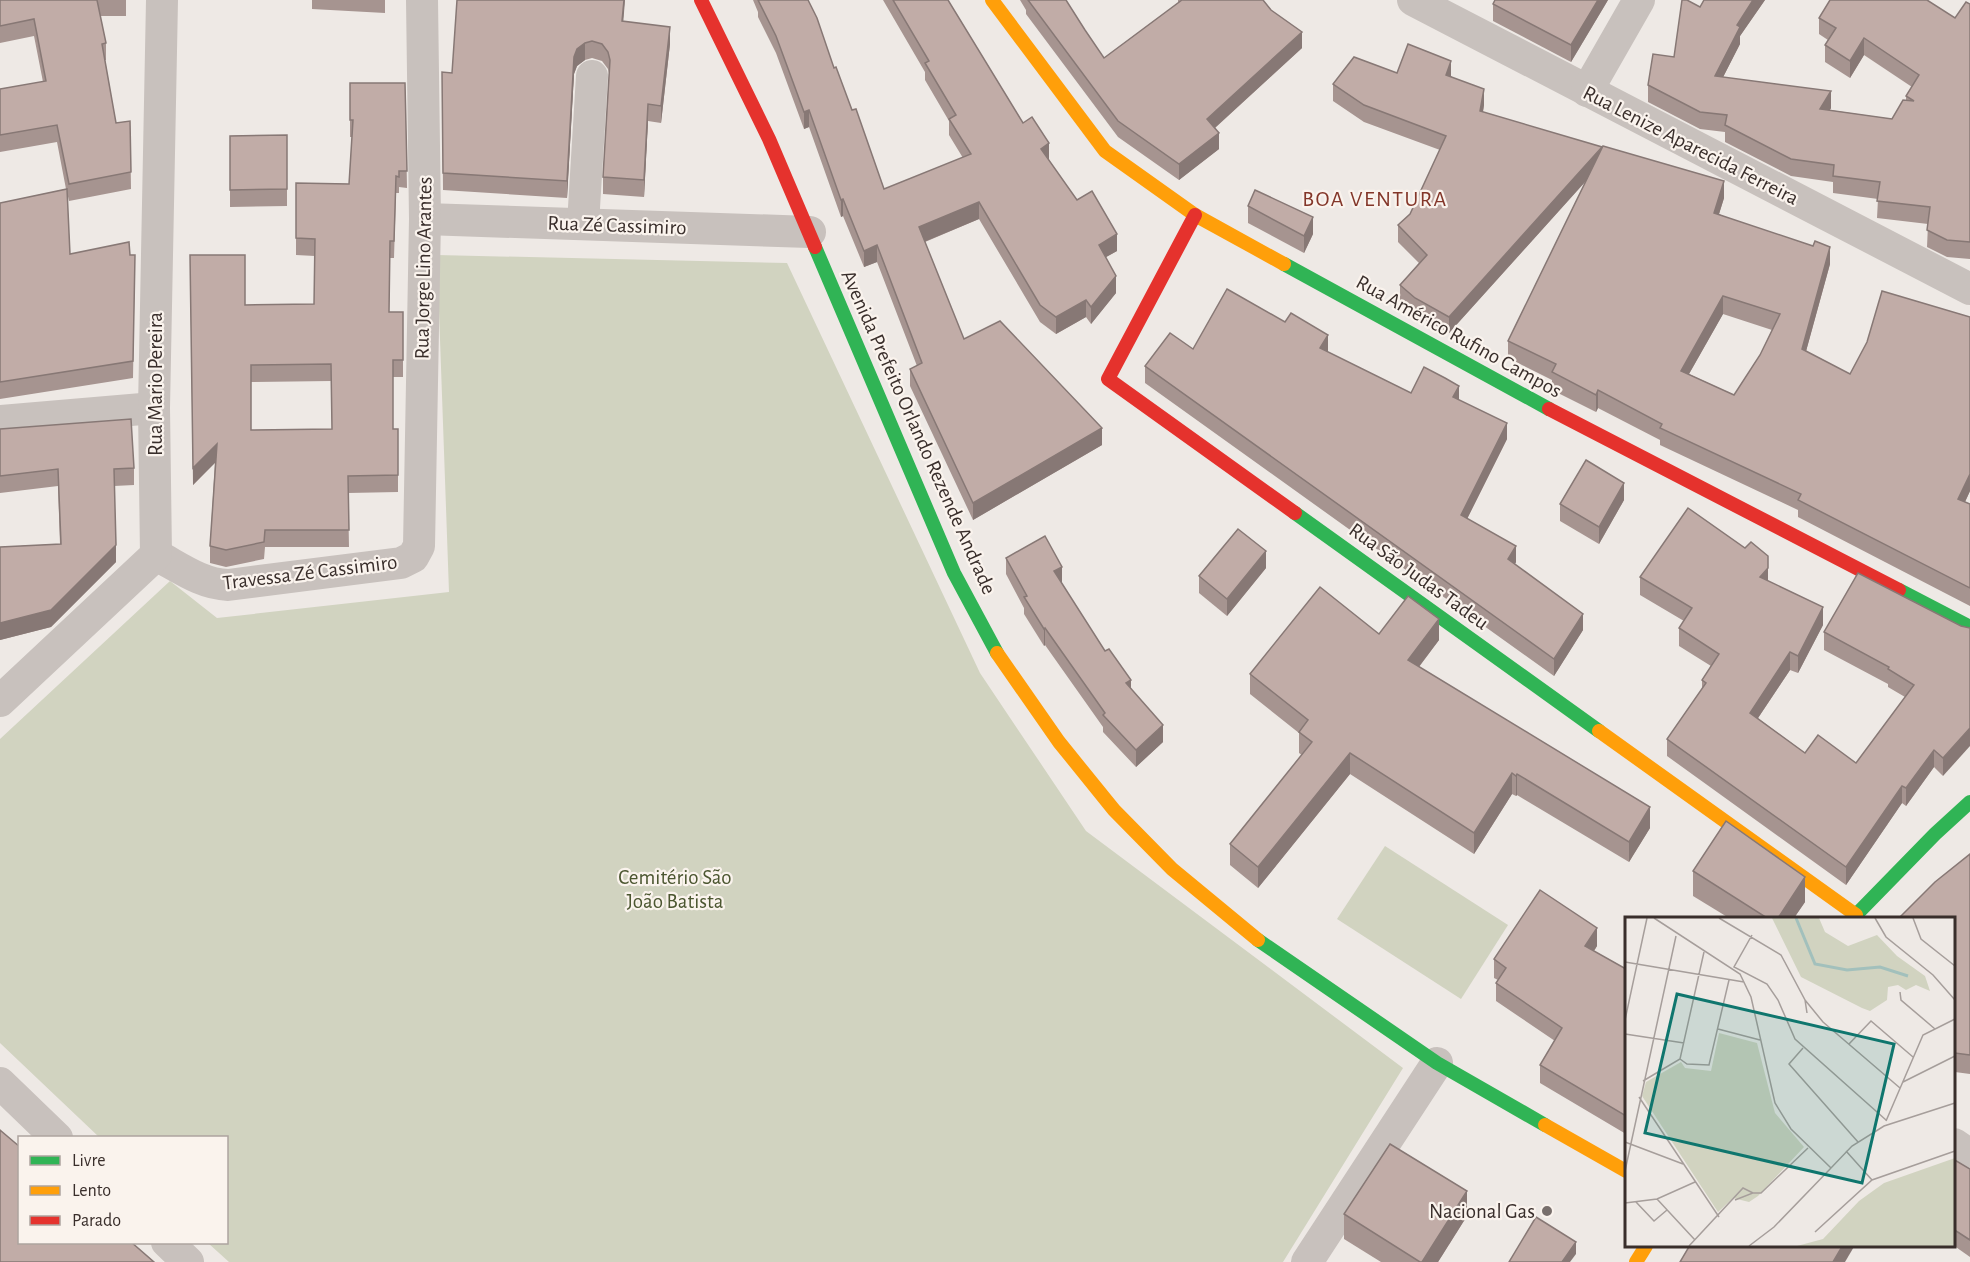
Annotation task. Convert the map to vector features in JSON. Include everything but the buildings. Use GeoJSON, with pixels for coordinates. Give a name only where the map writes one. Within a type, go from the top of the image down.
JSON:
{"type":"FeatureCollection","features":[{"type":"Feature","properties":{"kind":"street","name":"Rua Mario Pereira"},"geometry":{"type":"LineString","coordinates":[[156,555],[154,408],[162,0]]}},
{"type":"Feature","properties":{"kind":"street","name":"Rua Jorge Lino Arantes"},"geometry":{"type":"LineString","coordinates":[[419,535],[425,219],[422,0]]}},
{"type":"Feature","properties":{"kind":"street","name":"Avenida Prefeito Orlando Rezende Andrade"},"geometry":{"type":"LineString","coordinates":[[701,0],[769,139],[954,573],[1001,661],[1059,742],[1114,810],[1172,868],[1254,937],[1437,1063],[1625,1170]]}},
{"type":"Feature","properties":{"kind":"street","name":"Rua Américo Rufino Campos"},"geometry":{"type":"LineString","coordinates":[[992,0],[1105,151],[1195,215],[1541,405],[1970,627]]}},
{"type":"Feature","properties":{"kind":"street","name":"Rua Lenize Aparecida Ferreira"},"geometry":{"type":"LineString","coordinates":[[1413,0],[1970,288]]}},
{"type":"Feature","properties":{"kind":"street"},"geometry":{"type":"LineString","coordinates":[[1587,91],[1639,0]]}},
{"type":"Feature","properties":{"kind":"street"},"geometry":{"type":"LineString","coordinates":[[583,224],[592,76]]}},
{"type":"Feature","properties":{"kind":"street","name":"Rua São Judas Tadeu"},"geometry":{"type":"LineString","coordinates":[[1195,215],[1108,379],[1855,917]]}},
{"type":"Feature","properties":{"kind":"street","name":"Rua Zé Cassimiro"},"geometry":{"type":"LineString","coordinates":[[425,219],[810,232]]}},
{"type":"Feature","properties":{"kind":"street"},"geometry":{"type":"LineString","coordinates":[[0,421],[154,408]]}},
{"type":"Feature","properties":{"kind":"street","name":"Travessa Zé Cassimiro"},"geometry":{"type":"LineString","coordinates":[[156,555],[213,585],[228,585],[401,563],[413,556],[418,546],[419,535]]}},
{"type":"Feature","properties":{"kind":"street"},"geometry":{"type":"LineString","coordinates":[[0,701],[156,555]]}},
{"type":"Feature","properties":{"kind":"street"},"geometry":{"type":"LineString","coordinates":[[1855,917],[1935,834],[1970,802]]}},
{"type":"Feature","properties":{"kind":"street"},"geometry":{"type":"LineString","coordinates":[[1307,1262],[1437,1063]]}},
{"type":"Feature","properties":{"kind":"street"},"geometry":{"type":"LineString","coordinates":[[0,1083],[56,1136]]}},
{"type":"Feature","properties":{"kind":"street"},"geometry":{"type":"LineString","coordinates":[[1955,1145],[1970,1155]]}},
{"type":"Feature","properties":{"kind":"street"},"geometry":{"type":"LineString","coordinates":[[169,1244],[188,1262]]}},
{"type":"Feature","properties":{"kind":"street"},"geometry":{"type":"LineString","coordinates":[[1636,1262],[1645,1247]]}},
{"type":"Feature","properties":{"kind":"green space","name":"Cemitério São João Batista"},"geometry":{"type":"Polygon","coordinates":[[[437,255],[787,263],[980,673],[1086,831],[1403,1068],[1283,1262],[229,1262],[209,1244],[228,1244],[228,1136],[98,1136],[0,1043],[0,739],[170,581],[217,618],[449,592],[437,255]]]}},
{"type":"Feature","properties":{"kind":"green space"},"geometry":{"type":"Polygon","coordinates":[[[1385,846],[1508,925],[1461,999],[1337,919],[1385,846]]]}},
{"type":"Feature","properties":{"kind":"traffic: fast"},"geometry":{"type":"LineString","coordinates":[[815,247],[954,573],[997,653]]}},
{"type":"Feature","properties":{"kind":"traffic: fast"},"geometry":{"type":"LineString","coordinates":[[1284,264],[1549,409]]}},
{"type":"Feature","properties":{"kind":"traffic: fast"},"geometry":{"type":"LineString","coordinates":[[1295,513],[1599,731]]}},
{"type":"Feature","properties":{"kind":"traffic: fast"},"geometry":{"type":"LineString","coordinates":[[1899,590],[1970,627]]}},
{"type":"Feature","properties":{"kind":"traffic: fast"},"geometry":{"type":"LineString","coordinates":[[1854,917],[1935,834],[1970,802]]}},
{"type":"Feature","properties":{"kind":"traffic: fast"},"geometry":{"type":"LineString","coordinates":[[1258,940],[1437,1063],[1545,1125]]}},
{"type":"Feature","properties":{"kind":"traffic: slow"},"geometry":{"type":"LineString","coordinates":[[992,0],[1105,151],[1195,215],[1284,264]]}},
{"type":"Feature","properties":{"kind":"traffic: slow"},"geometry":{"type":"LineString","coordinates":[[997,653],[1059,742],[1114,810],[1172,869],[1258,940]]}},
{"type":"Feature","properties":{"kind":"traffic: slow"},"geometry":{"type":"LineString","coordinates":[[1599,731],[1856,915]]}},
{"type":"Feature","properties":{"kind":"traffic: slow"},"geometry":{"type":"LineString","coordinates":[[1545,1125],[1625,1170]]}},
{"type":"Feature","properties":{"kind":"traffic: slow"},"geometry":{"type":"LineString","coordinates":[[1636,1262],[1645,1247]]}},
{"type":"Feature","properties":{"kind":"traffic: jam"},"geometry":{"type":"LineString","coordinates":[[701,0],[769,139],[815,247]]}},
{"type":"Feature","properties":{"kind":"traffic: jam"},"geometry":{"type":"LineString","coordinates":[[1195,215],[1108,379],[1295,513]]}},
{"type":"Feature","properties":{"kind":"traffic: jam"},"geometry":{"type":"LineString","coordinates":[[1549,409],[1899,590]]}},
{"type":"Feature","properties":{"kind":"place","name":"Nacional Gas"},"geometry":{"type":"Point","coordinates":[1547,1211]}},
{"type":"Feature","properties":{"kind":"district","name":"BOA VENTURA"},"geometry":{"type":"Point","coordinates":[1375,198]}}]}
